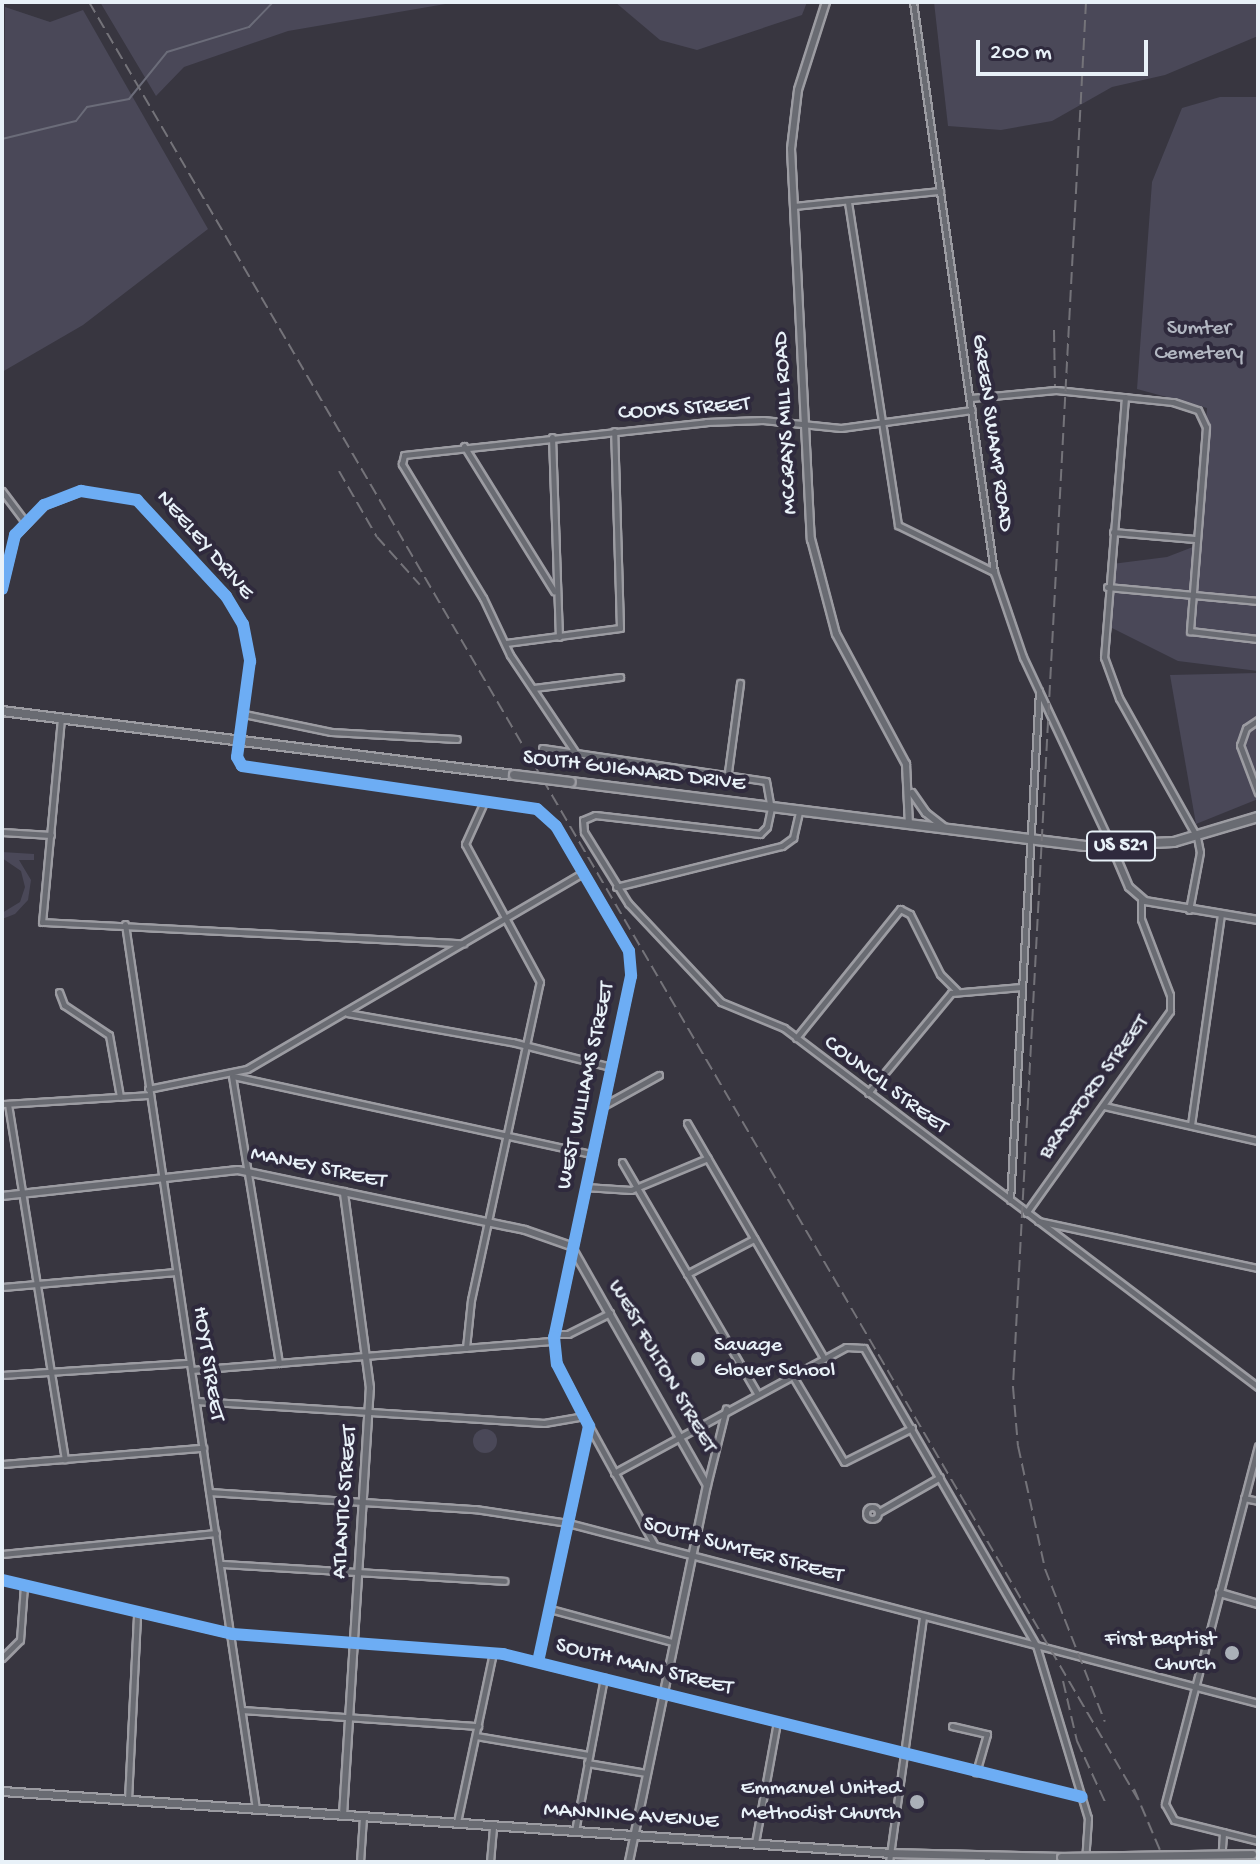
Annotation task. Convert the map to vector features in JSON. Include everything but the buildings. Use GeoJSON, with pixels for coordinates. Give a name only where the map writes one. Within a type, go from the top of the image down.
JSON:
{"type":"FeatureCollection","features":[{"type":"Feature","properties":{"kind":"highway","name":"SOUTH GUIGNARD DRIVE"},"geometry":{"type":"LineString","coordinates":[[2,711],[1028,840],[1112,847],[1197,837],[1258,817]]}},
{"type":"Feature","properties":{"kind":"main road","name":"MANNING AVENUE"},"geometry":{"type":"LineString","coordinates":[[2,1791],[987,1860],[1255,1854]]}},
{"type":"Feature","properties":{"kind":"street","name":"MCCRAYS MILL ROAD"},"geometry":{"type":"LineString","coordinates":[[826,2],[795,107],[794,206],[811,539],[822,597],[849,664],[901,752],[910,790],[909,825]]}},
{"type":"Feature","properties":{"kind":"street","name":"GREEN SWAMP ROAD"},"geometry":{"type":"LineString","coordinates":[[913,2],[994,572],[1014,635],[1112,847]]}},
{"type":"Feature","properties":{"kind":"street"},"geometry":{"type":"LineString","coordinates":[[794,206],[940,191]]}},
{"type":"Feature","properties":{"kind":"street"},"geometry":{"type":"LineString","coordinates":[[848,202],[898,525],[994,572]]}},
{"type":"Feature","properties":{"kind":"street"},"geometry":{"type":"LineString","coordinates":[[971,398],[1056,390],[1182,404],[1200,413],[1206,427],[1190,631],[1258,639]]}},
{"type":"Feature","properties":{"kind":"street"},"geometry":{"type":"LineString","coordinates":[[1125,397],[1103,651],[1108,675],[1197,837],[1200,852],[1189,910]]}},
{"type":"Feature","properties":{"kind":"street","name":"COOKS STREET"},"geometry":{"type":"LineString","coordinates":[[506,643],[401,459],[464,446],[739,419],[841,428],[972,410]]}},
{"type":"Feature","properties":{"kind":"street"},"geometry":{"type":"LineString","coordinates":[[575,752],[506,643],[620,628],[614,431]]}},
{"type":"Feature","properties":{"kind":"street"},"geometry":{"type":"LineString","coordinates":[[552,437],[555,592],[559,637]]}},
{"type":"Feature","properties":{"kind":"street"},"geometry":{"type":"LineString","coordinates":[[464,446],[555,592]]}},
{"type":"Feature","properties":{"kind":"street"},"geometry":{"type":"LineString","coordinates":[[2,491],[25,522],[7,552],[2,589]]}},
{"type":"Feature","properties":{"kind":"street","name":"NEELEY DRIVE"},"geometry":{"type":"LineString","coordinates":[[25,522],[73,491],[114,493],[142,503],[239,615],[250,660],[240,740]]}},
{"type":"Feature","properties":{"kind":"street"},"geometry":{"type":"LineString","coordinates":[[1113,532],[1195,539]]}},
{"type":"Feature","properties":{"kind":"street"},"geometry":{"type":"LineString","coordinates":[[1107,587],[1258,601]]}},
{"type":"Feature","properties":{"kind":"street"},"geometry":{"type":"LineString","coordinates":[[534,688],[620,677]]}},
{"type":"Feature","properties":{"kind":"street"},"geometry":{"type":"LineString","coordinates":[[728,772],[740,683]]}},
{"type":"Feature","properties":{"kind":"street"},"geometry":{"type":"LineString","coordinates":[[1010,1201],[1028,840],[1039,691]]}},
{"type":"Feature","properties":{"kind":"street"},"geometry":{"type":"LineString","coordinates":[[244,714],[331,732],[457,739]]}},
{"type":"Feature","properties":{"kind":"street"},"geometry":{"type":"LineString","coordinates":[[61,717],[42,922],[463,943]]}},
{"type":"Feature","properties":{"kind":"street"},"geometry":{"type":"LineString","coordinates":[[1258,720],[1246,728],[1240,745],[1258,793]]}},
{"type":"Feature","properties":{"kind":"street","name":"WEST WILLIAMS STREET"},"geometry":{"type":"LineString","coordinates":[[240,740],[238,762],[251,769],[485,800],[543,813],[583,873],[632,963],[554,1341],[557,1364],[654,1544]]}},
{"type":"Feature","properties":{"kind":"street"},"geometry":{"type":"LineString","coordinates":[[542,748],[728,772],[766,781],[771,808]]}},
{"type":"Feature","properties":{"kind":"street"},"geometry":{"type":"LineString","coordinates":[[910,790],[926,813],[947,829]]}},
{"type":"Feature","properties":{"kind":"street"},"geometry":{"type":"LineString","coordinates":[[466,1348],[488,1223],[527,1047],[539,977],[465,844],[485,800]]}},
{"type":"Feature","properties":{"kind":"street","name":"COUNCIL STREET"},"geometry":{"type":"LineString","coordinates":[[771,808],[767,827],[755,835],[595,815],[583,820],[584,832],[616,887],[721,1002],[779,1025],[1258,1387]]}},
{"type":"Feature","properties":{"kind":"street"},"geometry":{"type":"LineString","coordinates":[[616,887],[782,846],[793,838],[799,812]]}},
{"type":"Feature","properties":{"kind":"street"},"geometry":{"type":"LineString","coordinates":[[2,832],[51,835]]}},
{"type":"Feature","properties":{"kind":"street","name":"BRADFORD STREET"},"geometry":{"type":"LineString","coordinates":[[1026,1213],[1155,1037],[1171,1005],[1141,919],[1141,898],[1129,887],[1112,847]]}},
{"type":"Feature","properties":{"kind":"street"},"geometry":{"type":"LineString","coordinates":[[65,1459],[5,1104],[120,1097],[232,1075],[346,1013],[583,873]]}},
{"type":"Feature","properties":{"kind":"street"},"geometry":{"type":"LineString","coordinates":[[1141,898],[1189,910],[1258,920]]}},
{"type":"Feature","properties":{"kind":"street"},"geometry":{"type":"LineString","coordinates":[[796,1038],[898,909],[910,914],[940,974],[957,991]]}},
{"type":"Feature","properties":{"kind":"street"},"geometry":{"type":"LineString","coordinates":[[1191,1125],[1221,914]]}},
{"type":"Feature","properties":{"kind":"street","name":"HOYT STREET"},"geometry":{"type":"LineString","coordinates":[[125,924],[256,1809]]}},
{"type":"Feature","properties":{"kind":"street"},"geometry":{"type":"LineString","coordinates":[[868,1093],[936,1006],[957,991],[1022,987]]}},
{"type":"Feature","properties":{"kind":"street"},"geometry":{"type":"LineString","coordinates":[[59,992],[64,1005],[109,1035],[120,1097]]}},
{"type":"Feature","properties":{"kind":"street"},"geometry":{"type":"LineString","coordinates":[[346,1013],[527,1047],[611,1067]]}},
{"type":"Feature","properties":{"kind":"street"},"geometry":{"type":"LineString","coordinates":[[232,1075],[592,1154]]}},
{"type":"Feature","properties":{"kind":"street"},"geometry":{"type":"LineString","coordinates":[[232,1075],[279,1363]]}},
{"type":"Feature","properties":{"kind":"street"},"geometry":{"type":"LineString","coordinates":[[602,1107],[659,1075]]}},
{"type":"Feature","properties":{"kind":"street"},"geometry":{"type":"LineString","coordinates":[[1104,1106],[1258,1141]]}},
{"type":"Feature","properties":{"kind":"street"},"geometry":{"type":"LineString","coordinates":[[687,1123],[824,1358]]}},
{"type":"Feature","properties":{"kind":"street"},"geometry":{"type":"LineString","coordinates":[[585,1187],[637,1188],[708,1158]]}},
{"type":"Feature","properties":{"kind":"street"},"geometry":{"type":"LineString","coordinates":[[622,1162],[757,1393]]}},
{"type":"Feature","properties":{"kind":"street","name":"MANEY STREET"},"geometry":{"type":"LineString","coordinates":[[2,1196],[248,1172],[555,1238],[573,1249]]}},
{"type":"Feature","properties":{"kind":"street","name":"ATLANTIC STREET"},"geometry":{"type":"LineString","coordinates":[[343,1815],[369,1412],[367,1356],[344,1192]]}},
{"type":"Feature","properties":{"kind":"street"},"geometry":{"type":"LineString","coordinates":[[1037,1221],[1258,1268]]}},
{"type":"Feature","properties":{"kind":"street"},"geometry":{"type":"LineString","coordinates":[[687,1274],[754,1239]]}},
{"type":"Feature","properties":{"kind":"street","name":"WEST FULTON STREET"},"geometry":{"type":"LineString","coordinates":[[573,1249],[707,1485],[694,1554],[660,1693],[629,1862]]}},
{"type":"Feature","properties":{"kind":"street"},"geometry":{"type":"LineString","coordinates":[[2,1287],[176,1272]]}},
{"type":"Feature","properties":{"kind":"street"},"geometry":{"type":"LineString","coordinates":[[555,1334],[568,1334],[610,1313]]}},
{"type":"Feature","properties":{"kind":"street"},"geometry":{"type":"LineString","coordinates":[[2,1375],[279,1363],[554,1341]]}},
{"type":"Feature","properties":{"kind":"street"},"geometry":{"type":"LineString","coordinates":[[614,1473],[726,1408],[824,1358],[851,1345],[864,1348],[1036,1645],[1082,1797],[1089,1829],[1085,1862]]}},
{"type":"Feature","properties":{"kind":"street"},"geometry":{"type":"LineString","coordinates":[[792,1375],[844,1462],[912,1428]]}},
{"type":"Feature","properties":{"kind":"street"},"geometry":{"type":"LineString","coordinates":[[196,1401],[544,1423],[584,1416]]}},
{"type":"Feature","properties":{"kind":"street"},"geometry":{"type":"LineString","coordinates":[[707,1485],[726,1408]]}},
{"type":"Feature","properties":{"kind":"street"},"geometry":{"type":"LineString","coordinates":[[538,1662],[589,1426]]}},
{"type":"Feature","properties":{"kind":"street"},"geometry":{"type":"LineString","coordinates":[[1258,1446],[1166,1811],[1174,1820],[1258,1841]]}},
{"type":"Feature","properties":{"kind":"street"},"geometry":{"type":"LineString","coordinates":[[2,1464],[203,1448]]}},
{"type":"Feature","properties":{"kind":"street"},"geometry":{"type":"LineString","coordinates":[[879,1512],[940,1477]]}},
{"type":"Feature","properties":{"kind":"street","name":"SOUTH SUMTER STREET"},"geometry":{"type":"LineString","coordinates":[[209,1492],[508,1512],[568,1523],[1258,1703]]}},
{"type":"Feature","properties":{"kind":"street"},"geometry":{"type":"LineString","coordinates":[[1244,1498],[1258,1501]]}},
{"type":"Feature","properties":{"kind":"street"},"geometry":{"type":"LineString","coordinates":[[2,1554],[216,1533]]}},
{"type":"Feature","properties":{"kind":"street"},"geometry":{"type":"LineString","coordinates":[[221,1564],[504,1581]]}},
{"type":"Feature","properties":{"kind":"street","name":"SOUTH MAIN STREET"},"geometry":{"type":"LineString","coordinates":[[2,1580],[232,1634],[493,1653],[538,1662],[1082,1797]]}},
{"type":"Feature","properties":{"kind":"street"},"geometry":{"type":"LineString","coordinates":[[2,1658],[20,1640],[24,1585]]}},
{"type":"Feature","properties":{"kind":"street"},"geometry":{"type":"LineString","coordinates":[[1220,1593],[1258,1604]]}},
{"type":"Feature","properties":{"kind":"street"},"geometry":{"type":"LineString","coordinates":[[549,1609],[672,1642]]}},
{"type":"Feature","properties":{"kind":"street"},"geometry":{"type":"LineString","coordinates":[[128,1800],[137,1613]]}},
{"type":"Feature","properties":{"kind":"street"},"geometry":{"type":"LineString","coordinates":[[889,1862],[923,1616]]}},
{"type":"Feature","properties":{"kind":"street"},"geometry":{"type":"LineString","coordinates":[[457,1823],[493,1653]]}},
{"type":"Feature","properties":{"kind":"street"},"geometry":{"type":"LineString","coordinates":[[575,1831],[604,1678]]}},
{"type":"Feature","properties":{"kind":"street"},"geometry":{"type":"LineString","coordinates":[[242,1710],[478,1726]]}},
{"type":"Feature","properties":{"kind":"street"},"geometry":{"type":"LineString","coordinates":[[755,1843],[777,1722]]}},
{"type":"Feature","properties":{"kind":"street"},"geometry":{"type":"LineString","coordinates":[[952,1726],[987,1734],[976,1772]]}},
{"type":"Feature","properties":{"kind":"street"},"geometry":{"type":"LineString","coordinates":[[476,1736],[588,1755]]}},
{"type":"Feature","properties":{"kind":"street"},"geometry":{"type":"LineString","coordinates":[[587,1763],[646,1773]]}},
{"type":"Feature","properties":{"kind":"street"},"geometry":{"type":"LineString","coordinates":[[360,1862],[363,1817]]}},
{"type":"Feature","properties":{"kind":"street"},"geometry":{"type":"LineString","coordinates":[[490,1862],[493,1826]]}},
{"type":"Feature","properties":{"kind":"street"},"geometry":{"type":"LineString","coordinates":[[1221,1862],[1223,1832]]}},
{"type":"Feature","properties":{"kind":"green space"},"geometry":{"type":"Polygon","coordinates":[[[100,2],[457,2],[288,31],[184,67],[156,96],[100,2]]]}},
{"type":"Feature","properties":{"kind":"green space"},"geometry":{"type":"Polygon","coordinates":[[[615,2],[807,2],[802,15],[697,50],[660,40],[615,2]]]}},
{"type":"Feature","properties":{"kind":"green space"},"geometry":{"type":"Polygon","coordinates":[[[934,2],[1258,2],[1258,36],[1165,75],[1112,87],[1052,121],[1001,130],[948,126],[934,2]]]}},
{"type":"Feature","properties":{"kind":"green space"},"geometry":{"type":"Polygon","coordinates":[[[5,7],[50,22],[83,10],[208,229],[83,325],[2,372],[5,7]]]}},
{"type":"Feature","properties":{"kind":"green space","name":"Sumter Cemetery"},"geometry":{"type":"Polygon","coordinates":[[[1220,97],[1258,97],[1258,671],[1178,661],[1108,626],[1112,564],[1167,557],[1198,545],[1207,408],[1137,389],[1152,182],[1182,108],[1220,97]]]}},
{"type":"Feature","properties":{"kind":"green space"},"geometry":{"type":"Polygon","coordinates":[[[1258,673],[1258,799],[1196,824],[1170,675],[1258,673]]]}},
{"type":"Feature","properties":{"kind":"green space"},"geometry":{"type":"Polygon","coordinates":[[[2,852],[34,854],[34,860],[19,860],[31,880],[28,900],[15,914],[2,919],[2,913],[20,902],[25,887],[21,871],[2,858],[2,852]]]}},
{"type":"Feature","properties":{"kind":"green space"},"geometry":{"type":"Polygon","coordinates":[[[485,1429],[494,1432],[497,1441],[494,1450],[485,1453],[476,1450],[473,1441],[476,1432],[485,1429]]]}},
{"type":"Feature","properties":{"kind":"waterway"},"geometry":{"type":"LineString","coordinates":[[2,139],[76,121],[87,107],[129,99],[167,52],[249,27],[273,2]]}},
{"type":"Feature","properties":{"kind":"railway"},"geometry":{"type":"LineString","coordinates":[[89,2],[1138,1799]]}},
{"type":"Feature","properties":{"kind":"railway"},"geometry":{"type":"LineString","coordinates":[[1086,2],[1013,1387],[1018,1446],[1045,1569],[1105,1722]]}},
{"type":"Feature","properties":{"kind":"railway"},"geometry":{"type":"LineString","coordinates":[[1054,330],[1055,386]]}},
{"type":"Feature","properties":{"kind":"railway"},"geometry":{"type":"LineString","coordinates":[[339,471],[377,537],[420,585]]}},
{"type":"Feature","properties":{"kind":"railway"},"geometry":{"type":"LineString","coordinates":[[1063,1681],[1077,1741],[1106,1804]]}},
{"type":"Feature","properties":{"kind":"railway"},"geometry":{"type":"LineString","coordinates":[[1134,1789],[1165,1862]]}},
{"type":"Feature","properties":{"kind":"cycle path"},"geometry":{"type":"LineString","coordinates":[[2,589],[15,535],[44,505],[81,491],[137,500],[226,596],[243,624],[250,661],[237,757],[242,766],[537,809],[556,826],[629,951],[631,976],[554,1337],[557,1364],[589,1426],[538,1662]]}},
{"type":"Feature","properties":{"kind":"cycle path"},"geometry":{"type":"LineString","coordinates":[[2,1580],[232,1634],[503,1654],[1082,1797]]}},
{"type":"Feature","properties":{"kind":"place","name":"Savage Glover School"},"geometry":{"type":"Point","coordinates":[698,1359]}},
{"type":"Feature","properties":{"kind":"place","name":"First Baptist Church"},"geometry":{"type":"Point","coordinates":[1232,1653]}},
{"type":"Feature","properties":{"kind":"place","name":"Emmanuel United Methodist Church"},"geometry":{"type":"Point","coordinates":[917,1802]}}]}
